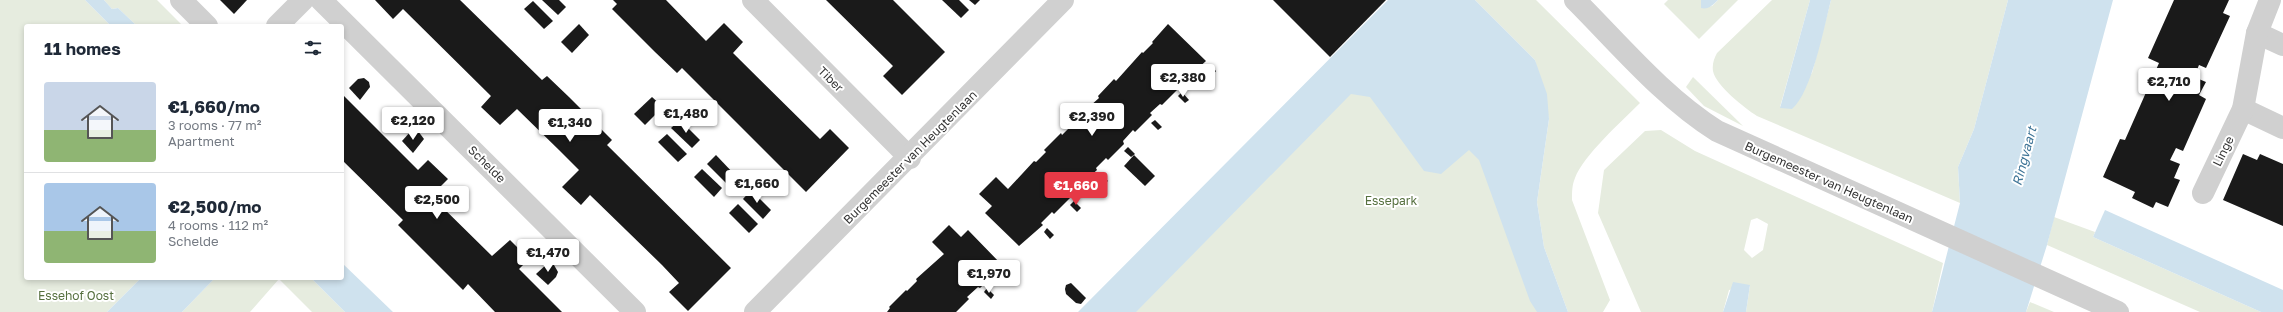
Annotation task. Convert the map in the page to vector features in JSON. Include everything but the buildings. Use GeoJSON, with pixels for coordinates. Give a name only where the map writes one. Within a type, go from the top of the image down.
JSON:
{"type":"FeatureCollection","features":[{"type":"Feature","properties":{"kind":"street"},"geometry":{"type":"LineString","coordinates":[[181,0],[205,24]]}},
{"type":"Feature","properties":{"kind":"street"},"geometry":{"type":"LineString","coordinates":[[279,24],[303,0]]}},
{"type":"Feature","properties":{"kind":"street","name":"Schelde"},"geometry":{"type":"LineString","coordinates":[[321,0],[635,312]]}},
{"type":"Feature","properties":{"kind":"street","name":"Tiber"},"geometry":{"type":"LineString","coordinates":[[753,0],[910,158]]}},
{"type":"Feature","properties":{"kind":"street","name":"Burgemeester van Heugtenlaan"},"geometry":{"type":"LineString","coordinates":[[755,312],[910,158],[1063,0]]}},
{"type":"Feature","properties":{"kind":"street","name":"Burgemeester van Heugtenlaan"},"geometry":{"type":"LineString","coordinates":[[1576,0],[1668,92],[1696,118],[1717,131],[2118,312]]}},
{"type":"Feature","properties":{"kind":"street","name":"Linge"},"geometry":{"type":"LineString","coordinates":[[2203,192],[2243,109],[2257,33],[2270,0]]}},
{"type":"Feature","properties":{"kind":"street"},"geometry":{"type":"LineString","coordinates":[[2257,33],[2283,45]]}},
{"type":"Feature","properties":{"kind":"street"},"geometry":{"type":"LineString","coordinates":[[2243,109],[2283,128]]}},
{"type":"Feature","properties":{"kind":"green space","name":"Essehof Oost"},"geometry":{"type":"Polygon","coordinates":[[[0,0],[85,0],[109,24],[24,24],[24,280],[139,280],[107,312],[0,312],[0,0]]]}},
{"type":"Feature","properties":{"kind":"green space"},"geometry":{"type":"Polygon","coordinates":[[[104,0],[157,0],[181,24],[135,24],[118,8],[112,9],[104,0]]]}},
{"type":"Feature","properties":{"kind":"green space","name":"Essepark"},"geometry":{"type":"Polygon","coordinates":[[[1432,0],[1553,312],[1123,312],[1432,0]]]}},
{"type":"Feature","properties":{"kind":"green space"},"geometry":{"type":"Polygon","coordinates":[[[1475,0],[1536,0],[1640,103],[1594,149],[1579,169],[1573,186],[1572,200],[1610,300],[1603,312],[1568,312],[1544,247],[1537,202],[1549,119],[1535,60],[1475,0]]]}},
{"type":"Feature","properties":{"kind":"green space"},"geometry":{"type":"Polygon","coordinates":[[[1668,0],[1701,0],[1701,8],[1712,6],[1718,0],[1738,0],[1699,39],[1664,4],[1668,0]]]}},
{"type":"Feature","properties":{"kind":"green space"},"geometry":{"type":"Polygon","coordinates":[[[1772,0],[1810,0],[1780,107],[1812,73],[1831,0],[2008,0],[1974,129],[1958,167],[1960,203],[1757,116],[1725,90],[1715,77],[1713,71],[1717,53],[1772,0]]]}},
{"type":"Feature","properties":{"kind":"green space"},"geometry":{"type":"Polygon","coordinates":[[[1693,77],[1743,126],[1704,106],[1686,87],[1693,77]]]}},
{"type":"Feature","properties":{"kind":"green space"},"geometry":{"type":"Polygon","coordinates":[[[1661,130],[1695,151],[1943,263],[1932,312],[1746,312],[1750,285],[1729,290],[1723,312],[1641,312],[1598,213],[1604,170],[1645,131],[1661,130]],[[1757,218],[1751,220],[1744,250],[1752,258],[1763,250],[1768,224],[1757,218]]]}},
{"type":"Feature","properties":{"kind":"green space"},"geometry":{"type":"Polygon","coordinates":[[[2054,217],[2095,232],[2093,237],[2261,312],[2200,312],[2047,245],[2054,217]]]}},
{"type":"Feature","properties":{"kind":"green space"},"geometry":{"type":"Polygon","coordinates":[[[213,280],[278,280],[250,312],[182,312],[213,280]]]}},
{"type":"Feature","properties":{"kind":"green space"},"geometry":{"type":"Polygon","coordinates":[[[280,280],[313,280],[345,312],[312,312],[280,280]]]}},
{"type":"Feature","properties":{"kind":"green space"},"geometry":{"type":"Polygon","coordinates":[[[2030,302],[2054,312],[2026,312],[2030,302]]]}},
{"type":"Feature","properties":{"kind":"water"},"geometry":{"type":"Polygon","coordinates":[[[85,0],[104,0],[112,9],[118,8],[135,24],[109,24],[85,0]]]}},
{"type":"Feature","properties":{"kind":"water"},"geometry":{"type":"Polygon","coordinates":[[[1388,0],[1475,0],[1535,60],[1547,94],[1549,119],[1537,202],[1544,247],[1568,312],[1537,312],[1530,301],[1479,160],[1469,150],[1441,174],[1424,171],[1370,97],[1351,94],[1136,312],[1078,312],[1388,0]]]}},
{"type":"Feature","properties":{"kind":"water"},"geometry":{"type":"Polygon","coordinates":[[[1701,0],[1718,0],[1710,7],[1701,8],[1701,0]]]}},
{"type":"Feature","properties":{"kind":"water"},"geometry":{"type":"Polygon","coordinates":[[[1810,0],[1831,0],[1821,42],[1806,89],[1799,101],[1792,109],[1780,108],[1810,0]]]}},
{"type":"Feature","properties":{"kind":"water","name":"Ringvaart"},"geometry":{"type":"Polygon","coordinates":[[[2008,0],[2113,0],[2047,245],[2026,312],[1932,312],[1960,203],[1958,167],[1974,129],[2008,0]]]}},
{"type":"Feature","properties":{"kind":"water"},"geometry":{"type":"Polygon","coordinates":[[[2105,210],[2283,290],[2283,312],[2261,312],[2093,237],[2105,210]]]}},
{"type":"Feature","properties":{"kind":"water"},"geometry":{"type":"Polygon","coordinates":[[[344,265],[393,312],[345,312],[313,280],[344,280],[344,265]]]}},
{"type":"Feature","properties":{"kind":"water"},"geometry":{"type":"Polygon","coordinates":[[[139,280],[213,280],[182,312],[107,312],[139,280]]]}},
{"type":"Feature","properties":{"kind":"water"},"geometry":{"type":"Polygon","coordinates":[[[1733,282],[1750,285],[1746,312],[1723,312],[1733,282]]]}}]}
